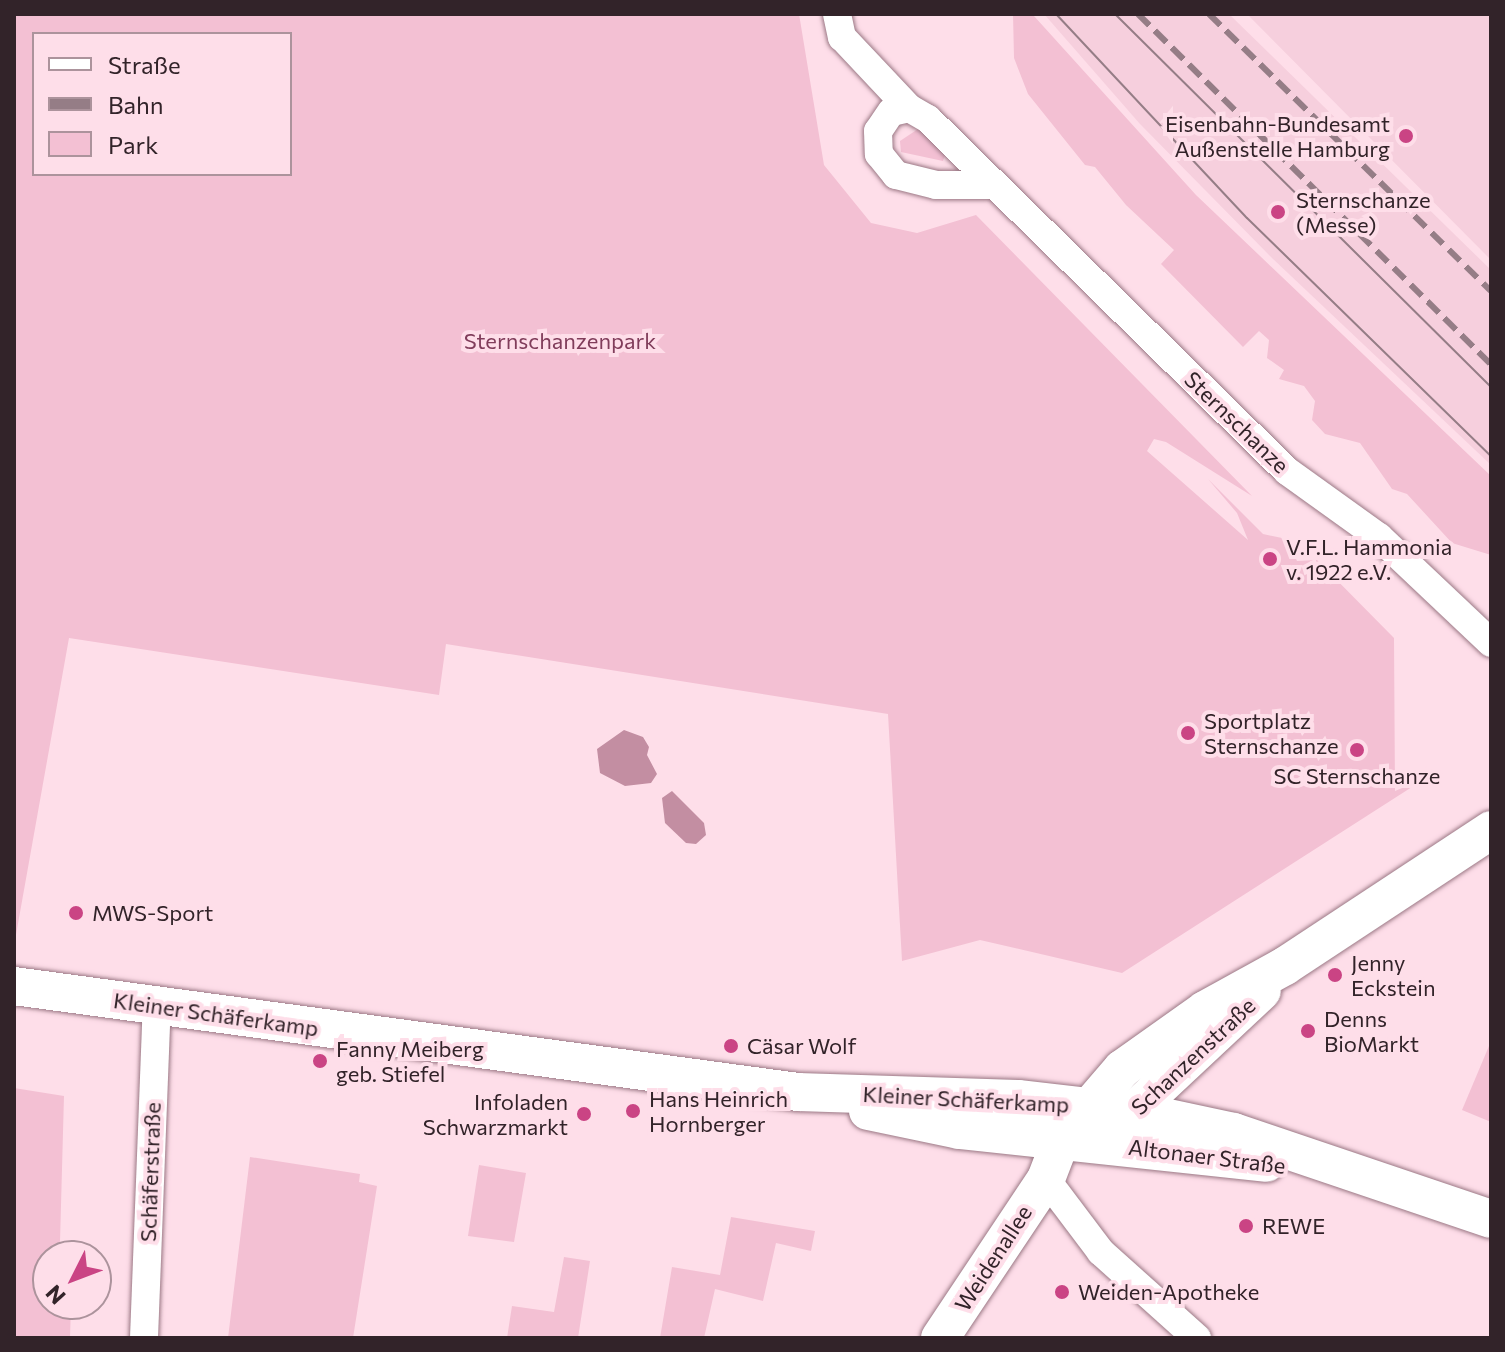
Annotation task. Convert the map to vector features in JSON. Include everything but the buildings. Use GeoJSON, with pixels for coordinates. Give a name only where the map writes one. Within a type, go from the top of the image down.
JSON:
{"type":"FeatureCollection","features":[{"type":"Feature","properties":{"kind":"main road","name":"Schanzenstraße"},"geometry":{"type":"LineString","coordinates":[[1087,1106],[1146,1049],[1285,966],[1491,830]]}},
{"type":"Feature","properties":{"kind":"main road","name":"Schanzenstraße"},"geometry":{"type":"LineString","coordinates":[[1078,1142],[1133,1112],[1222,1033],[1285,966]]}},
{"type":"Feature","properties":{"kind":"main road","name":"Kleiner Schäferkamp"},"geometry":{"type":"LineString","coordinates":[[14,986],[798,1092],[1031,1101],[1133,1112]]}},
{"type":"Feature","properties":{"kind":"main road"},"geometry":{"type":"LineString","coordinates":[[1031,1101],[1146,1049]]}},
{"type":"Feature","properties":{"kind":"main road","name":"Kleiner Schäferkamp"},"geometry":{"type":"LineString","coordinates":[[798,1092],[915,1122],[1078,1142]]}},
{"type":"Feature","properties":{"kind":"main road","name":"Weidenallee"},"geometry":{"type":"LineString","coordinates":[[940,1338],[1046,1179],[1078,1142],[1087,1106]]}},
{"type":"Feature","properties":{"kind":"main road","name":"Altonaer Straße"},"geometry":{"type":"LineString","coordinates":[[1133,1112],[1234,1132],[1491,1219]]}},
{"type":"Feature","properties":{"kind":"main road","name":"Altonaer Straße"},"geometry":{"type":"LineString","coordinates":[[1078,1142],[1353,1174]]}},
{"type":"Feature","properties":{"kind":"street","name":"Sternschanze"},"geometry":{"type":"LineString","coordinates":[[837,14],[842,37],[909,108],[928,119],[1287,471],[1369,527],[1491,643]]}},
{"type":"Feature","properties":{"kind":"street"},"geometry":{"type":"LineString","coordinates":[[909,108],[891,112],[878,131],[879,154],[896,175],[936,185],[995,185]]}},
{"type":"Feature","properties":{"kind":"street","name":"Schäferstraße"},"geometry":{"type":"LineString","coordinates":[[144,1338],[157,1006]]}},
{"type":"Feature","properties":{"kind":"street"},"geometry":{"type":"LineString","coordinates":[[1046,1179],[1101,1252],[1197,1338]]}},
{"type":"Feature","properties":{"kind":"shaded area"},"geometry":{"type":"Polygon","coordinates":[[[1044,14],[1229,14],[1491,270],[1491,465],[1272,258],[1140,124],[1044,14]]]}},
{"type":"Feature","properties":{"kind":"shaded area"},"geometry":{"type":"Polygon","coordinates":[[[1247,14],[1491,14],[1491,260],[1247,14]]]}},
{"type":"Feature","properties":{"kind":"shaded area"},"geometry":{"type":"Polygon","coordinates":[[[624,730],[643,737],[649,747],[647,755],[657,774],[651,783],[625,786],[600,773],[597,749],[624,730]]]}},
{"type":"Feature","properties":{"kind":"shaded area"},"geometry":{"type":"Polygon","coordinates":[[[672,791],[704,823],[706,835],[696,844],[686,843],[665,823],[662,798],[672,791]]]}},
{"type":"Feature","properties":{"kind":"green space","name":"Sternschanzenpark"},"geometry":{"type":"Polygon","coordinates":[[[14,14],[799,14],[824,165],[871,223],[917,233],[976,215],[1252,496],[1166,442],[1154,439],[1147,451],[1248,540],[1237,513],[1208,479],[1263,534],[1287,539],[1297,561],[1317,560],[1394,638],[1395,791],[1426,778],[1122,973],[980,940],[902,961],[888,714],[446,644],[439,695],[69,638],[14,946],[14,14]]]}},
{"type":"Feature","properties":{"kind":"green space"},"geometry":{"type":"Polygon","coordinates":[[[1013,14],[1034,16],[1196,195],[1491,476],[1491,555],[1452,543],[1407,494],[1392,489],[1360,443],[1325,434],[1312,420],[1315,401],[1304,386],[1279,379],[1284,370],[1267,358],[1269,340],[1259,331],[1243,347],[1161,264],[1174,250],[1126,205],[1095,167],[1085,165],[1028,94],[1014,58],[1013,14]]]}},
{"type":"Feature","properties":{"kind":"green space"},"geometry":{"type":"Polygon","coordinates":[[[918,129],[945,155],[943,161],[901,152],[900,141],[918,129]]]}},
{"type":"Feature","properties":{"kind":"green space"},"geometry":{"type":"Polygon","coordinates":[[[1491,1046],[1491,1122],[1462,1110],[1491,1046]]]}},
{"type":"Feature","properties":{"kind":"green space"},"geometry":{"type":"Polygon","coordinates":[[[14,1088],[64,1096],[60,1240],[32,1240],[32,1320],[71,1320],[70,1338],[14,1338],[14,1088]]]}},
{"type":"Feature","properties":{"kind":"green space"},"geometry":{"type":"Polygon","coordinates":[[[250,1157],[360,1174],[359,1182],[377,1186],[353,1338],[228,1338],[250,1157]]]}},
{"type":"Feature","properties":{"kind":"green space"},"geometry":{"type":"Polygon","coordinates":[[[479,1165],[526,1173],[514,1242],[468,1236],[479,1165]]]}},
{"type":"Feature","properties":{"kind":"green space"},"geometry":{"type":"Polygon","coordinates":[[[731,1217],[815,1231],[811,1251],[776,1243],[763,1301],[715,1289],[704,1338],[660,1338],[672,1267],[720,1275],[731,1217]]]}},
{"type":"Feature","properties":{"kind":"green space"},"geometry":{"type":"Polygon","coordinates":[[[564,1257],[590,1261],[578,1338],[507,1338],[512,1306],[554,1312],[564,1257]]]}},
{"type":"Feature","properties":{"kind":"tram line"},"geometry":{"type":"LineString","coordinates":[[1056,14],[1247,218],[1491,456]]}},
{"type":"Feature","properties":{"kind":"tram line"},"geometry":{"type":"LineString","coordinates":[[1115,14],[1491,387]]}},
{"type":"Feature","properties":{"kind":"railway"},"geometry":{"type":"LineString","coordinates":[[1138,14],[1491,364]]}},
{"type":"Feature","properties":{"kind":"railway"},"geometry":{"type":"LineString","coordinates":[[1209,14],[1491,291]]}},
{"type":"Feature","properties":{"kind":"place","name":"Eisenbahn-Bundesamt Außenstelle Hamburg"},"geometry":{"type":"Point","coordinates":[1406,136]}},
{"type":"Feature","properties":{"kind":"place","name":"Sternschanze (Messe)"},"geometry":{"type":"Point","coordinates":[1278,212]}},
{"type":"Feature","properties":{"kind":"place","name":"V.F.L. Hammonia v. 1922 e.V."},"geometry":{"type":"Point","coordinates":[1270,559]}},
{"type":"Feature","properties":{"kind":"place","name":"Sportplatz Sternschanze"},"geometry":{"type":"Point","coordinates":[1188,733]}},
{"type":"Feature","properties":{"kind":"place","name":"SC Sternschanze"},"geometry":{"type":"Point","coordinates":[1357,750]}},
{"type":"Feature","properties":{"kind":"place","name":"MWS-Sport"},"geometry":{"type":"Point","coordinates":[76,913]}},
{"type":"Feature","properties":{"kind":"place","name":"Jenny Eckstein"},"geometry":{"type":"Point","coordinates":[1335,975]}},
{"type":"Feature","properties":{"kind":"place","name":"Denns BioMarkt"},"geometry":{"type":"Point","coordinates":[1308,1031]}},
{"type":"Feature","properties":{"kind":"place","name":"Cäsar Wolf"},"geometry":{"type":"Point","coordinates":[731,1046]}},
{"type":"Feature","properties":{"kind":"place","name":"Fanny Meiberg geb. Stiefel"},"geometry":{"type":"Point","coordinates":[320,1061]}},
{"type":"Feature","properties":{"kind":"place","name":"Hans Heinrich Hornberger"},"geometry":{"type":"Point","coordinates":[633,1111]}},
{"type":"Feature","properties":{"kind":"place","name":"Infoladen Schwarzmarkt"},"geometry":{"type":"Point","coordinates":[584,1114]}},
{"type":"Feature","properties":{"kind":"place","name":"REWE"},"geometry":{"type":"Point","coordinates":[1246,1226]}},
{"type":"Feature","properties":{"kind":"place","name":"Weiden-Apotheke"},"geometry":{"type":"Point","coordinates":[1062,1292]}}]}
